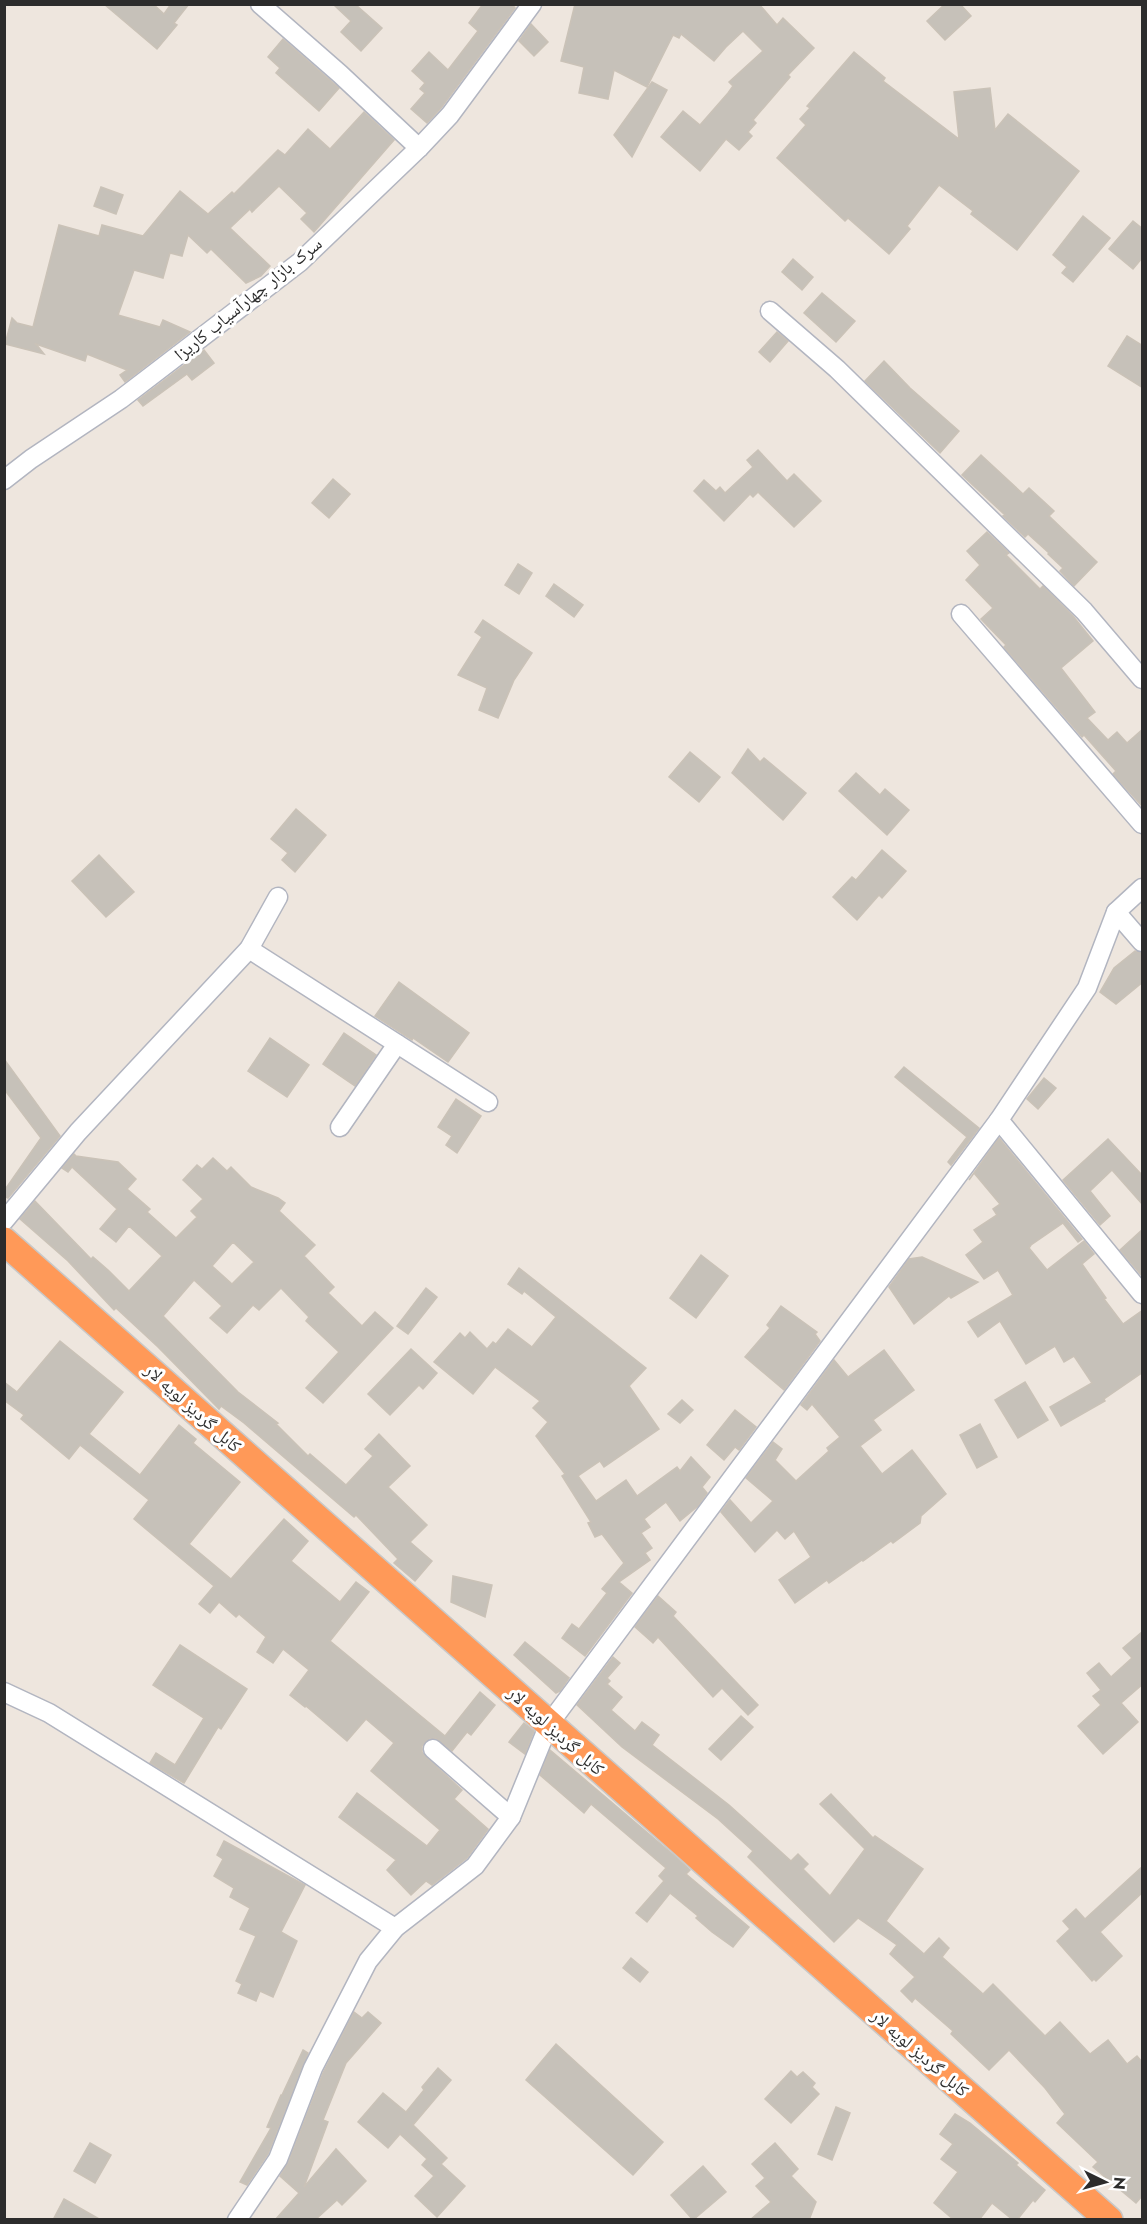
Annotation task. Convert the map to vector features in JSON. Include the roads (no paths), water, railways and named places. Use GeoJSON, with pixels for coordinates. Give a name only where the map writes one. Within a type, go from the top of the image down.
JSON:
{"type":"FeatureCollection","features":[{"type":"Feature","properties":{"kind":"highway","name":"کابل گردیز لویه لار"},"geometry":{"type":"LineString","coordinates":[[4,1241],[1109,2220]]}},
{"type":"Feature","properties":{"kind":"street"},"geometry":{"type":"LineString","coordinates":[[260,4],[340,74],[419,148]]}},
{"type":"Feature","properties":{"kind":"street","name":"سرک بازار چهارآسیاب کاریزا"},"geometry":{"type":"LineString","coordinates":[[4,480],[31,459],[121,399],[300,262],[450,116],[532,4]]}},
{"type":"Feature","properties":{"kind":"street"},"geometry":{"type":"LineString","coordinates":[[770,311],[837,369],[1084,611],[1143,679]]}},
{"type":"Feature","properties":{"kind":"street"},"geometry":{"type":"LineString","coordinates":[[961,614],[1143,824]]}},
{"type":"Feature","properties":{"kind":"street"},"geometry":{"type":"LineString","coordinates":[[237,2220],[278,2159],[314,2067],[368,1961],[395,1928],[475,1866],[511,1817],[549,1724],[999,1120],[1087,988],[1116,912],[1143,888]]}},
{"type":"Feature","properties":{"kind":"street"},"geometry":{"type":"LineString","coordinates":[[4,1221],[78,1132],[249,950],[278,897]]}},
{"type":"Feature","properties":{"kind":"street"},"geometry":{"type":"LineString","coordinates":[[1116,912],[1143,942]]}},
{"type":"Feature","properties":{"kind":"street"},"geometry":{"type":"LineString","coordinates":[[249,950],[488,1102]]}},
{"type":"Feature","properties":{"kind":"street"},"geometry":{"type":"LineString","coordinates":[[340,1127],[397,1044]]}},
{"type":"Feature","properties":{"kind":"street"},"geometry":{"type":"LineString","coordinates":[[999,1120],[1143,1294]]}},
{"type":"Feature","properties":{"kind":"street"},"geometry":{"type":"LineString","coordinates":[[4,1692],[49,1713],[395,1928]]}},
{"type":"Feature","properties":{"kind":"street"},"geometry":{"type":"LineString","coordinates":[[433,1749],[511,1817]]}}]}
